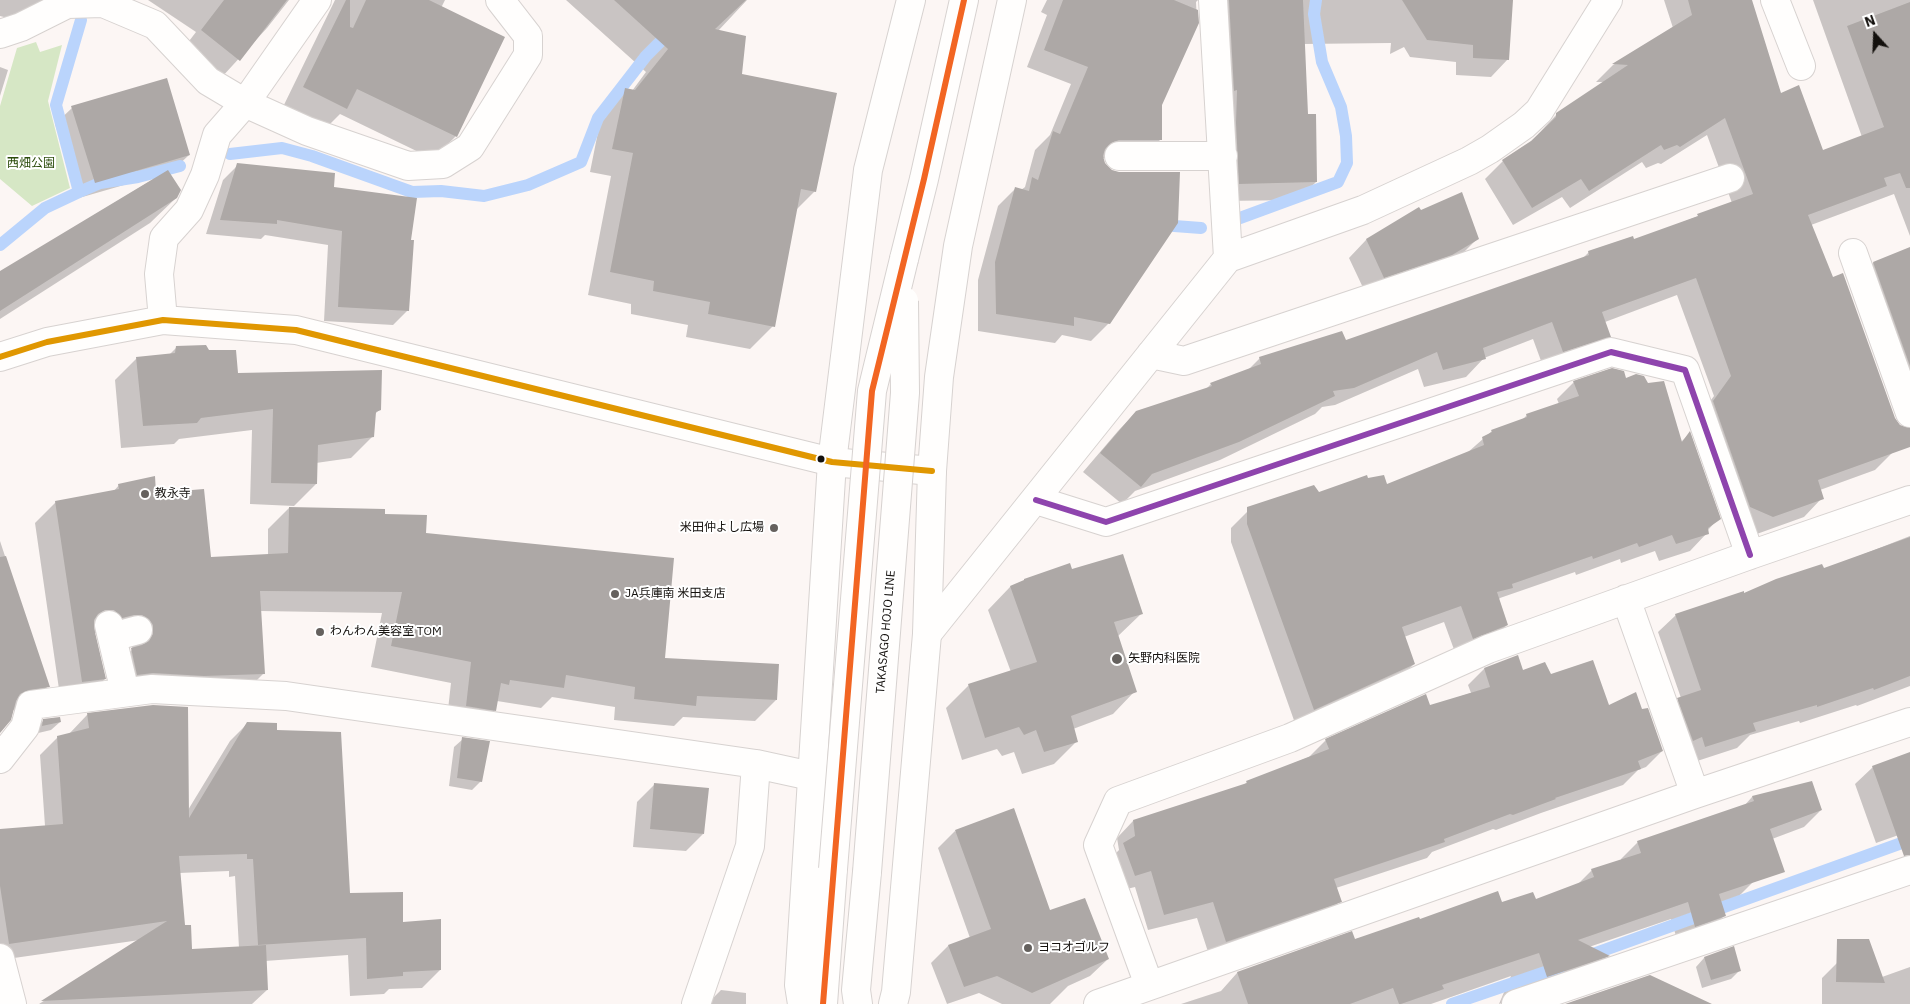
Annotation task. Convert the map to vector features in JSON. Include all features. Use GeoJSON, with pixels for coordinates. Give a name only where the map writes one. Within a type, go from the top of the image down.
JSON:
{"type":"FeatureCollection","features":[{"type":"Feature","properties":{"kind":"street"},"geometry":{"type":"LineString","coordinates":[[163,320],[159,274],[164,238],[189,210],[205,175],[216,135],[245,103],[317,0]]}},
{"type":"Feature","properties":{"kind":"street"},"geometry":{"type":"LineString","coordinates":[[0,34],[21,27],[68,4],[103,3],[155,25],[208,81],[245,103],[307,131],[408,166],[443,164],[470,147],[528,55],[528,36],[500,0]]}},
{"type":"Feature","properties":{"kind":"street"},"geometry":{"type":"LineString","coordinates":[[802,1004],[799,986],[832,462],[868,170],[911,0]]}},
{"type":"Feature","properties":{"kind":"street","name":"TAKASAGO HOJO LINE"},"geometry":{"type":"LineString","coordinates":[[823,1004],[872,391],[924,179],[964,0]]}},
{"type":"Feature","properties":{"kind":"street"},"geometry":{"type":"LineString","coordinates":[[893,1004],[896,992],[927,634],[932,471],[939,377],[958,246],[1012,0]]}},
{"type":"Feature","properties":{"kind":"street"},"geometry":{"type":"LineString","coordinates":[[1213,0],[1228,258]]}},
{"type":"Feature","properties":{"kind":"street"},"geometry":{"type":"LineString","coordinates":[[927,634],[1228,258],[1363,210],[1469,161],[1490,149],[1524,125],[1539,110],[1608,0]]}},
{"type":"Feature","properties":{"kind":"street"},"geometry":{"type":"LineString","coordinates":[[1775,0],[1801,66]]}},
{"type":"Feature","properties":{"kind":"street"},"geometry":{"type":"LineString","coordinates":[[1119,156],[1223,156]]}},
{"type":"Feature","properties":{"kind":"street"},"geometry":{"type":"LineString","coordinates":[[1150,354],[1184,361],[1730,178]]}},
{"type":"Feature","properties":{"kind":"street"},"geometry":{"type":"LineString","coordinates":[[1853,253],[1910,413]]}},
{"type":"Feature","properties":{"kind":"street","name":"TAKASAGO HOJO LINE"},"geometry":{"type":"LineString","coordinates":[[858,1004],[856,990],[906,393],[904,259]]}},
{"type":"Feature","properties":{"kind":"street"},"geometry":{"type":"LineString","coordinates":[[0,357],[47,342],[163,320],[296,330],[832,462],[932,471]]}},
{"type":"Feature","properties":{"kind":"street"},"geometry":{"type":"LineString","coordinates":[[1036,500],[1106,522],[1611,352],[1685,370],[1750,555]]}},
{"type":"Feature","properties":{"kind":"street"},"geometry":{"type":"LineString","coordinates":[[1149,985],[1098,844],[1118,801],[1290,738],[1488,649],[1910,500]]}},
{"type":"Feature","properties":{"kind":"street"},"geometry":{"type":"LineString","coordinates":[[1626,599],[1695,794]]}},
{"type":"Feature","properties":{"kind":"street"},"geometry":{"type":"LineString","coordinates":[[125,692],[110,631],[138,630]]}},
{"type":"Feature","properties":{"kind":"street"},"geometry":{"type":"LineString","coordinates":[[0,759],[25,727],[31,705],[152,689],[286,696],[756,764],[811,776]]}},
{"type":"Feature","properties":{"kind":"street"},"geometry":{"type":"LineString","coordinates":[[1098,1004],[1695,794],[1910,722]]}},
{"type":"Feature","properties":{"kind":"street"},"geometry":{"type":"LineString","coordinates":[[696,1004],[750,846],[756,764]]}},
{"type":"Feature","properties":{"kind":"street"},"geometry":{"type":"LineString","coordinates":[[1524,1003],[1910,870]]}},
{"type":"Feature","properties":{"kind":"street"},"geometry":{"type":"LineString","coordinates":[[0,958],[12,1004]]}},
{"type":"Feature","properties":{"kind":"green space","name":"西畑公園"},"geometry":{"type":"Polygon","coordinates":[[[36,42],[40,52],[62,45],[48,101],[70,188],[32,206],[0,179],[0,106],[17,48],[36,42]]]}},
{"type":"Feature","properties":{"kind":"building"},"geometry":{"type":"Polygon","coordinates":[[[224,0],[287,0],[240,61],[201,30],[224,0]]]}},
{"type":"Feature","properties":{"kind":"building"},"geometry":{"type":"Polygon","coordinates":[[[346,0],[350,0],[350,27],[353,28],[366,0],[429,0],[505,37],[457,137],[357,89],[347,109],[303,87],[346,0]]]}},
{"type":"Feature","properties":{"kind":"building"},"geometry":{"type":"Polygon","coordinates":[[[614,0],[746,0],[715,29],[746,36],[742,74],[837,93],[816,192],[801,189],[775,327],[708,314],[710,302],[653,291],[654,281],[610,272],[633,153],[612,149],[625,88],[635,90],[668,49],[614,0]]]}},
{"type":"Feature","properties":{"kind":"building"},"geometry":{"type":"Polygon","coordinates":[[[1063,0],[1174,0],[1198,10],[1199,23],[1162,105],[1162,140],[1119,140],[1111,143],[1105,149],[1103,156],[1105,163],[1112,170],[1119,172],[1180,172],[1178,223],[1110,324],[1074,317],[1074,326],[996,314],[995,262],[1015,187],[1029,191],[1032,177],[1038,180],[1053,131],[1060,134],[1088,67],[1044,50],[1063,0]]]}},
{"type":"Feature","properties":{"kind":"building"},"geometry":{"type":"Polygon","coordinates":[[[1229,0],[1303,0],[1308,114],[1316,114],[1317,182],[1239,184],[1236,123],[1237,90],[1234,91],[1229,0]]]}},
{"type":"Feature","properties":{"kind":"building"},"geometry":{"type":"Polygon","coordinates":[[[1402,0],[1513,0],[1509,60],[1473,58],[1473,45],[1427,40],[1402,0]]]}},
{"type":"Feature","properties":{"kind":"building"},"geometry":{"type":"Polygon","coordinates":[[[1688,0],[1752,0],[1781,93],[1799,85],[1823,150],[1884,127],[1847,26],[1910,2],[1910,188],[1906,188],[1900,173],[1884,178],[1887,186],[1808,215],[1833,277],[1843,273],[1895,418],[1900,425],[1910,428],[1910,447],[1818,480],[1824,499],[1773,517],[1750,507],[1713,401],[1731,376],[1696,278],[1602,312],[1611,337],[1563,352],[1552,322],[1483,348],[1486,359],[1443,370],[1437,352],[1354,388],[1333,391],[1335,396],[1239,442],[1152,474],[1141,487],[1100,453],[1136,411],[1212,386],[1210,383],[1261,364],[1259,357],[1342,331],[1346,340],[1589,255],[1588,251],[1633,236],[1634,239],[1753,194],[1725,118],[1680,147],[1677,145],[1664,150],[1661,145],[1589,191],[1581,179],[1532,208],[1502,160],[1531,141],[1556,117],[1556,113],[1628,65],[1612,64],[1692,15],[1688,0]]]}},
{"type":"Feature","properties":{"kind":"building"},"geometry":{"type":"Polygon","coordinates":[[[167,78],[190,155],[95,183],[71,106],[167,78]]]}},
{"type":"Feature","properties":{"kind":"building"},"geometry":{"type":"Polygon","coordinates":[[[237,163],[335,173],[334,187],[417,198],[411,240],[414,240],[409,311],[338,307],[342,231],[277,220],[277,224],[220,220],[237,163]]]}},
{"type":"Feature","properties":{"kind":"building"},"geometry":{"type":"Polygon","coordinates":[[[168,170],[181,190],[177,198],[0,311],[0,271],[168,170]]]}},
{"type":"Feature","properties":{"kind":"building"},"geometry":{"type":"Polygon","coordinates":[[[1462,192],[1479,239],[1452,255],[1384,278],[1366,239],[1419,207],[1421,210],[1462,192]]]}},
{"type":"Feature","properties":{"kind":"building"},"geometry":{"type":"Polygon","coordinates":[[[1910,247],[1910,366],[1873,262],[1910,247]]]}},
{"type":"Feature","properties":{"kind":"building"},"geometry":{"type":"Polygon","coordinates":[[[206,345],[209,350],[236,350],[238,373],[382,370],[381,410],[376,412],[374,437],[318,445],[317,484],[271,483],[273,409],[201,418],[197,423],[143,426],[136,357],[175,353],[176,346],[206,345]]]}},
{"type":"Feature","properties":{"kind":"building"},"geometry":{"type":"Polygon","coordinates":[[[1612,368],[1624,371],[1626,378],[1636,374],[1644,376],[1648,383],[1664,381],[1682,442],[1690,431],[1721,519],[1708,528],[1709,534],[1676,544],[1672,535],[1639,547],[1637,543],[1593,559],[1592,556],[1512,584],[1513,588],[1497,592],[1508,625],[1473,639],[1461,606],[1402,627],[1415,664],[1314,710],[1247,524],[1247,507],[1314,485],[1319,492],[1367,475],[1368,478],[1384,475],[1387,484],[1484,445],[1482,437],[1492,432],[1491,430],[1527,417],[1526,414],[1579,396],[1573,381],[1612,368]]]}},
{"type":"Feature","properties":{"kind":"building"},"geometry":{"type":"Polygon","coordinates":[[[155,476],[156,493],[204,489],[211,557],[288,553],[289,507],[385,509],[385,514],[427,515],[426,533],[674,558],[665,658],[779,664],[777,700],[697,696],[696,706],[634,699],[635,687],[566,675],[564,688],[510,680],[509,685],[501,683],[496,711],[466,706],[471,662],[391,646],[402,592],[260,591],[265,674],[204,676],[153,673],[137,675],[131,648],[149,641],[153,634],[153,625],[149,619],[142,615],[122,618],[114,610],[105,610],[98,614],[94,620],[94,628],[106,679],[82,682],[55,501],[119,489],[118,484],[155,476]]]}},
{"type":"Feature","properties":{"kind":"building"},"geometry":{"type":"Polygon","coordinates":[[[1910,537],[1910,676],[1874,690],[1873,688],[1817,707],[1817,705],[1753,723],[1756,731],[1705,747],[1702,737],[1693,741],[1677,698],[1701,690],[1675,614],[1744,591],[1744,593],[1776,579],[1822,564],[1824,568],[1910,537]]]}},
{"type":"Feature","properties":{"kind":"building"},"geometry":{"type":"Polygon","coordinates":[[[1123,554],[1143,614],[1114,622],[1137,692],[1071,716],[1078,742],[1044,752],[1036,730],[1024,735],[1019,727],[985,738],[968,684],[1037,662],[1010,586],[1024,579],[1070,563],[1072,569],[1123,554]]]}},
{"type":"Feature","properties":{"kind":"building"},"geometry":{"type":"Polygon","coordinates":[[[6,556],[50,687],[29,690],[20,694],[11,720],[0,733],[0,557],[6,556]]]}},
{"type":"Feature","properties":{"kind":"building"},"geometry":{"type":"Polygon","coordinates":[[[1518,655],[1523,670],[1545,662],[1551,674],[1593,660],[1609,705],[1636,692],[1642,709],[1648,708],[1663,751],[1638,761],[1641,769],[1555,798],[1513,815],[1510,814],[1444,839],[1445,842],[1334,879],[1342,902],[1226,942],[1213,902],[1164,915],[1151,871],[1135,876],[1123,843],[1135,836],[1133,820],[1247,783],[1246,781],[1329,749],[1325,739],[1426,694],[1430,705],[1490,687],[1484,668],[1518,655]]]}},
{"type":"Feature","properties":{"kind":"building"},"geometry":{"type":"Polygon","coordinates":[[[153,705],[188,707],[189,818],[247,722],[277,723],[277,730],[341,732],[350,893],[403,892],[403,922],[441,919],[441,970],[403,972],[403,976],[367,979],[366,938],[258,945],[253,859],[247,859],[247,854],[179,856],[185,925],[191,925],[192,949],[266,945],[268,990],[41,1001],[167,921],[9,944],[0,886],[0,829],[63,824],[57,736],[89,728],[87,713],[153,705]]]}},
{"type":"Feature","properties":{"kind":"building"},"geometry":{"type":"Polygon","coordinates":[[[60,717],[61,722],[42,726],[43,719],[60,717]]]}},
{"type":"Feature","properties":{"kind":"building"},"geometry":{"type":"Polygon","coordinates":[[[462,737],[490,741],[482,782],[457,778],[462,737]]]}},
{"type":"Feature","properties":{"kind":"building"},"geometry":{"type":"Polygon","coordinates":[[[1910,752],[1910,855],[1904,856],[1872,766],[1910,752]]]}},
{"type":"Feature","properties":{"kind":"building"},"geometry":{"type":"Polygon","coordinates":[[[1812,781],[1822,810],[1770,829],[1785,872],[1719,894],[1726,916],[1695,927],[1688,902],[1578,940],[1610,956],[1547,977],[1539,953],[1442,985],[1444,989],[1401,1004],[1399,1004],[1393,988],[1350,1004],[1248,1004],[1237,972],[1352,931],[1355,939],[1419,917],[1420,919],[1498,891],[1502,902],[1533,892],[1536,899],[1594,877],[1591,869],[1641,853],[1637,841],[1754,801],[1752,796],[1812,781]]]}},
{"type":"Feature","properties":{"kind":"building"},"geometry":{"type":"Polygon","coordinates":[[[654,783],[709,788],[704,834],[650,829],[654,783]]]}},
{"type":"Feature","properties":{"kind":"building"},"geometry":{"type":"Polygon","coordinates":[[[1014,808],[1050,910],[1085,898],[1109,959],[1032,993],[997,976],[964,987],[948,945],[991,929],[955,830],[1014,808]]]}},
{"type":"Feature","properties":{"kind":"building"},"geometry":{"type":"Polygon","coordinates":[[[1837,939],[1869,939],[1885,983],[1836,982],[1837,939]]]}},
{"type":"Feature","properties":{"kind":"building"},"geometry":{"type":"Polygon","coordinates":[[[1734,946],[1741,971],[1711,980],[1704,957],[1734,946]]]}},
{"type":"Feature","properties":{"kind":"building"},"geometry":{"type":"Polygon","coordinates":[[[1650,975],[1712,1004],[1565,1004],[1650,975]]]}},
{"type":"Feature","properties":{"kind":"waterway"},"geometry":{"type":"LineString","coordinates":[[1240,218],[1338,182],[1347,163],[1346,136],[1341,107],[1322,62],[1314,14],[1316,0]]}},
{"type":"Feature","properties":{"kind":"waterway"},"geometry":{"type":"LineString","coordinates":[[79,192],[56,105],[81,20]]}},
{"type":"Feature","properties":{"kind":"waterway"},"geometry":{"type":"LineString","coordinates":[[230,154],[282,148],[312,156],[412,192],[441,191],[484,196],[528,185],[581,162],[598,118],[646,56],[672,30]]}},
{"type":"Feature","properties":{"kind":"waterway"},"geometry":{"type":"LineString","coordinates":[[0,245],[45,208],[79,192],[100,183],[138,177],[180,166]]}},
{"type":"Feature","properties":{"kind":"waterway"},"geometry":{"type":"LineString","coordinates":[[1161,225],[1201,228]]}},
{"type":"Feature","properties":{"kind":"waterway"},"geometry":{"type":"LineString","coordinates":[[1585,957],[1910,840]]}},
{"type":"Feature","properties":{"kind":"waterway"},"geometry":{"type":"LineString","coordinates":[[1452,1004],[1560,967]]}},
{"type":"Feature","properties":{"kind":"transit line"},"geometry":{"type":"LineString","coordinates":[[823,1004],[872,391],[924,179],[964,0]]}},
{"type":"Feature","properties":{"kind":"transit line"},"geometry":{"type":"LineString","coordinates":[[0,357],[47,342],[163,320],[296,330],[832,462],[932,471]]}},
{"type":"Feature","properties":{"kind":"transit line"},"geometry":{"type":"LineString","coordinates":[[1036,500],[1106,522],[1611,352],[1685,370],[1750,555]]}},
{"type":"Feature","properties":{"kind":"place","name":"教永寺"},"geometry":{"type":"Point","coordinates":[145,494]}},
{"type":"Feature","properties":{"kind":"place","name":"米田仲よし広場"},"geometry":{"type":"Point","coordinates":[774,528]}},
{"type":"Feature","properties":{"kind":"place","name":"JA兵庫南 米田支店"},"geometry":{"type":"Point","coordinates":[615,594]}},
{"type":"Feature","properties":{"kind":"place","name":"わんわん美容室 TOM"},"geometry":{"type":"Point","coordinates":[320,632]}},
{"type":"Feature","properties":{"kind":"place","name":"矢野内科医院"},"geometry":{"type":"Point","coordinates":[1117,659]}},
{"type":"Feature","properties":{"kind":"place","name":"ヨコオゴルフ"},"geometry":{"type":"Point","coordinates":[1028,948]}}]}
